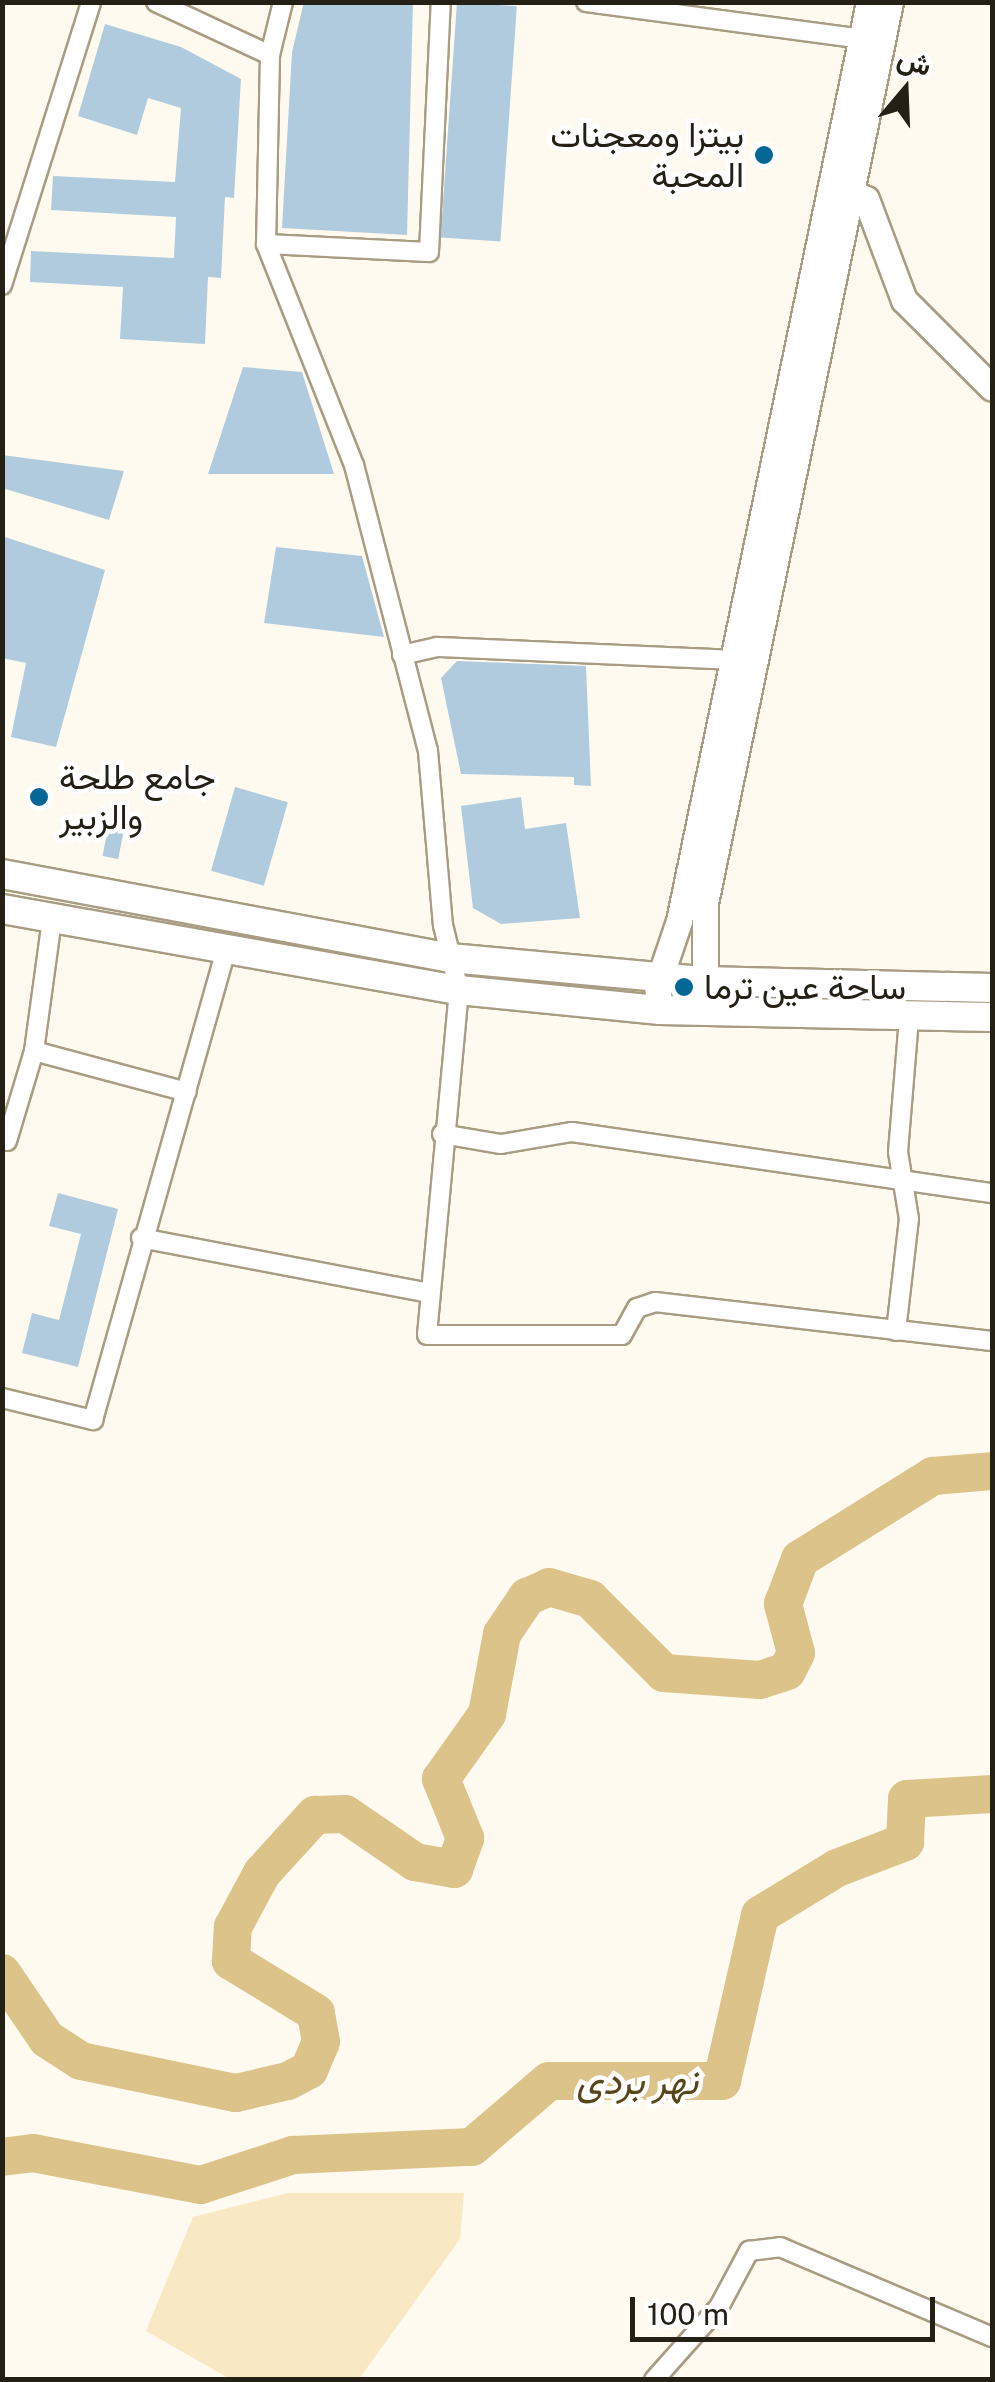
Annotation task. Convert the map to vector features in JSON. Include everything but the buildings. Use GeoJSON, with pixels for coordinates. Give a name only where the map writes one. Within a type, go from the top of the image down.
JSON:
{"type":"FeatureCollection","features":[{"type":"Feature","properties":{"kind":"main road"},"geometry":{"type":"LineString","coordinates":[[2,874],[450,958],[704,981],[992,988]]}},
{"type":"Feature","properties":{"kind":"main road"},"geometry":{"type":"LineString","coordinates":[[2,909],[459,990],[660,1010],[992,1017]]}},
{"type":"Feature","properties":{"kind":"street"},"geometry":{"type":"LineString","coordinates":[[3,279],[91,2]]}},
{"type":"Feature","properties":{"kind":"street"},"geometry":{"type":"LineString","coordinates":[[156,2],[270,55]]}},
{"type":"Feature","properties":{"kind":"street"},"geometry":{"type":"LineString","coordinates":[[283,2],[270,55],[266,244],[354,465],[428,751],[450,958],[459,990],[424,1292],[427,1335],[622,1335],[637,1308],[654,1302],[992,1341]]}},
{"type":"Feature","properties":{"kind":"street"},"geometry":{"type":"LineString","coordinates":[[266,244],[429,252],[441,2]]}},
{"type":"Feature","properties":{"kind":"street"},"geometry":{"type":"LineString","coordinates":[[586,2],[862,39]]}},
{"type":"Feature","properties":{"kind":"street"},"geometry":{"type":"LineString","coordinates":[[700,1012],[705,902],[842,264],[841,187],[870,2]]}},
{"type":"Feature","properties":{"kind":"street"},"geometry":{"type":"LineString","coordinates":[[660,1010],[660,978],[733,660],[816,258],[841,187],[890,2]]}},
{"type":"Feature","properties":{"kind":"street"},"geometry":{"type":"LineString","coordinates":[[841,187],[866,198],[904,300],[989,379]]}},
{"type":"Feature","properties":{"kind":"street"},"geometry":{"type":"LineString","coordinates":[[816,258],[842,264]]}},
{"type":"Feature","properties":{"kind":"street"},"geometry":{"type":"LineString","coordinates":[[402,655],[437,647],[733,660]]}},
{"type":"Feature","properties":{"kind":"street"},"geometry":{"type":"LineString","coordinates":[[7,1142],[34,1051],[52,919]]}},
{"type":"Feature","properties":{"kind":"street"},"geometry":{"type":"LineString","coordinates":[[2,1398],[93,1420],[140,1238],[187,1092],[226,950]]}},
{"type":"Feature","properties":{"kind":"street"},"geometry":{"type":"LineString","coordinates":[[896,1331],[909,1219],[902,1181],[909,1017]]}},
{"type":"Feature","properties":{"kind":"street"},"geometry":{"type":"LineString","coordinates":[[34,1051],[187,1092]]}},
{"type":"Feature","properties":{"kind":"street"},"geometry":{"type":"LineString","coordinates":[[442,1134],[501,1144],[572,1132],[992,1193]]}},
{"type":"Feature","properties":{"kind":"street"},"geometry":{"type":"LineString","coordinates":[[140,1238],[424,1292]]}},
{"type":"Feature","properties":{"kind":"street"},"geometry":{"type":"LineString","coordinates":[[654,2380],[720,2307],[749,2251],[780,2247],[992,2338]]}},
{"type":"Feature","properties":{"kind":"shaded area"},"geometry":{"type":"Polygon","coordinates":[[[288,2193],[464,2193],[460,2239],[359,2379],[230,2379],[146,2331],[193,2217],[288,2193]]]}},
{"type":"Feature","properties":{"kind":"waterway"},"geometry":{"type":"LineString","coordinates":[[2,1973],[47,2039],[81,2061],[236,2093],[288,2081],[309,2070],[321,2042],[316,2013],[231,1961],[233,1927],[262,1873],[315,1815],[345,1814],[415,1862],[454,1869],[465,1838],[441,1779],[487,1714],[502,1634],[527,1597],[549,1587],[590,1599],[664,1673],[760,1680],[787,1671],[796,1653],[783,1604],[800,1559],[933,1476],[992,1471]]}},
{"type":"Feature","properties":{"kind":"waterway","name":"نهر بردى"},"geometry":{"type":"LineString","coordinates":[[2,2157],[33,2153],[201,2185],[293,2155],[472,2147],[549,2081],[722,2081],[760,1915],[837,1868],[905,1842],[907,1799],[992,1794]]}},
{"type":"Feature","properties":{"kind":"place","name":"بيتزا ومعجنات المحبة"},"geometry":{"type":"Point","coordinates":[764,155]}},
{"type":"Feature","properties":{"kind":"place","name":"جامع طلحة والزبير"},"geometry":{"type":"Point","coordinates":[39,797]}},
{"type":"Feature","properties":{"kind":"place","name":"ساحة عين ترما"},"geometry":{"type":"Point","coordinates":[684,987]}}]}
